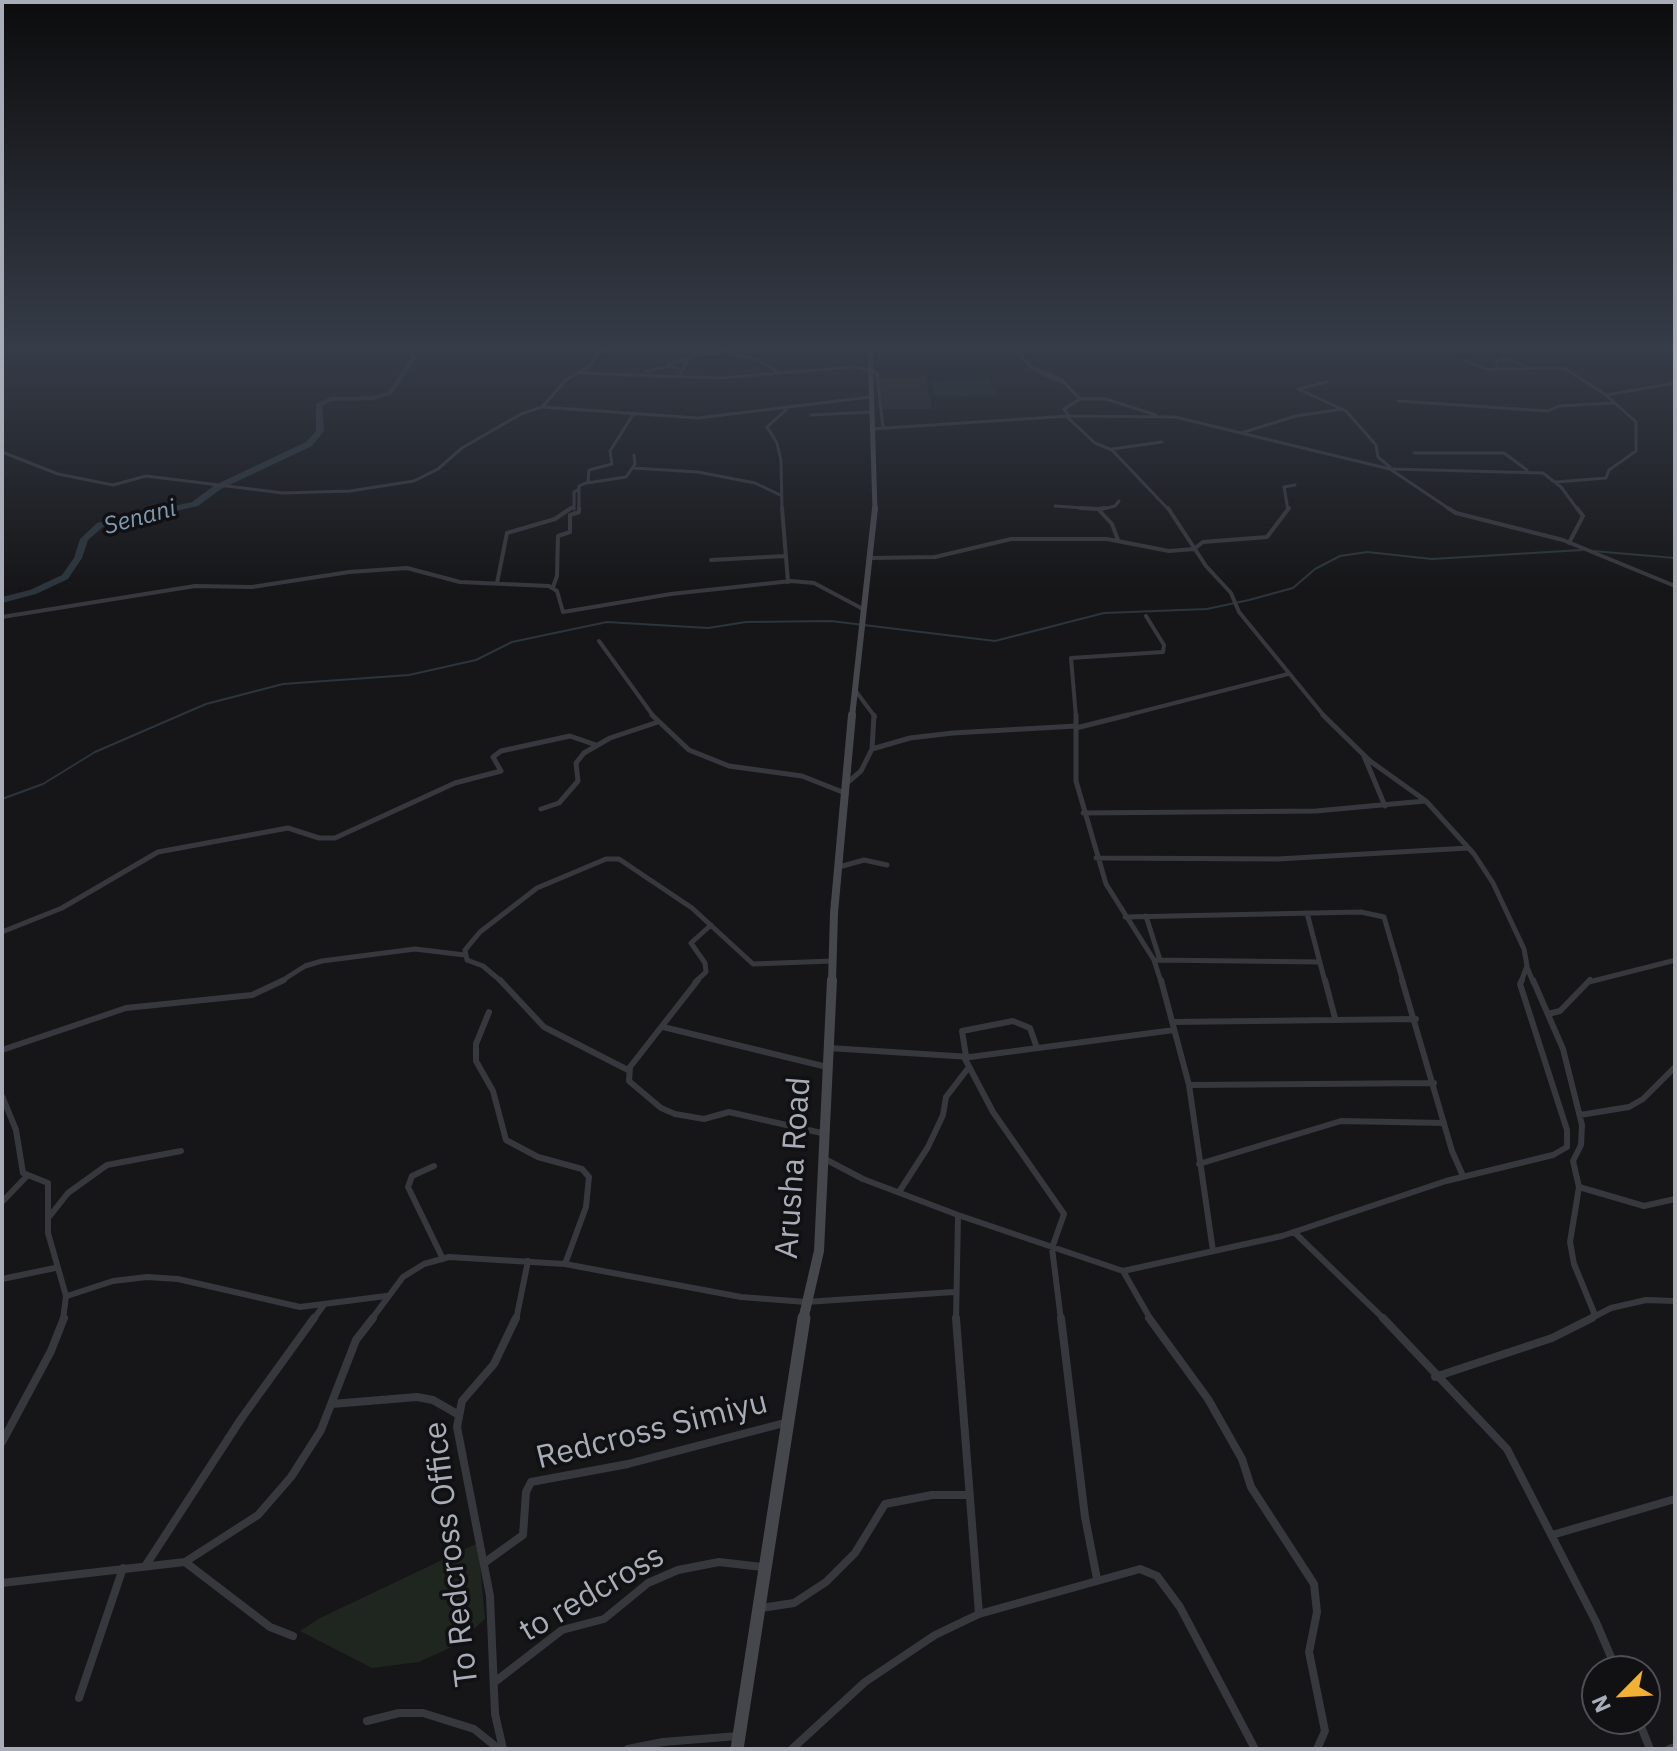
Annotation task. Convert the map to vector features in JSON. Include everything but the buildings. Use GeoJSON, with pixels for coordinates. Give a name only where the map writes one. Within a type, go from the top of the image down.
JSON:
{"type":"FeatureCollection","features":[{"type":"Feature","properties":{"kind":"main road","name":"Arusha Road"},"geometry":{"type":"LineString","coordinates":[[737,1749],[806,1302],[819,1251],[838,867],[876,503],[871,429]]}},
{"type":"Feature","properties":{"kind":"street"},"geometry":{"type":"LineString","coordinates":[[2,452],[58,474],[113,485],[146,476],[265,492],[350,491],[421,479],[462,448],[495,429]]}},
{"type":"Feature","properties":{"kind":"street"},"geometry":{"type":"LineString","coordinates":[[586,484],[589,470],[612,464],[610,451],[624,429]]}},
{"type":"Feature","properties":{"kind":"street"},"geometry":{"type":"LineString","coordinates":[[769,429],[780,452],[780,495],[786,532],[788,582]]}},
{"type":"Feature","properties":{"kind":"street"},"geometry":{"type":"LineString","coordinates":[[1080,429],[1095,443],[1111,449],[1140,477],[1146,489],[1166,505],[1194,549],[1231,593],[1239,612],[1288,674],[1364,756],[1426,801],[1469,848],[1493,883],[1524,949],[1527,966],[1563,1049],[1580,1115],[1583,1135],[1573,1161],[1579,1187],[1572,1211],[1572,1254],[1595,1315]]}},
{"type":"Feature","properties":{"kind":"street"},"geometry":{"type":"LineString","coordinates":[[1219,429],[1392,469],[1462,472],[1527,470],[1543,473],[1556,482],[1583,516],[1569,543]]}},
{"type":"Feature","properties":{"kind":"street"},"geometry":{"type":"LineString","coordinates":[[1240,433],[1254,429]]}},
{"type":"Feature","properties":{"kind":"street"},"geometry":{"type":"LineString","coordinates":[[1362,429],[1371,438],[1378,457],[1456,513],[1523,528],[1569,543],[1675,586]]}},
{"type":"Feature","properties":{"kind":"street"},"geometry":{"type":"LineString","coordinates":[[1556,482],[1606,478],[1609,470],[1636,451],[1636,429]]}},
{"type":"Feature","properties":{"kind":"street"},"geometry":{"type":"LineString","coordinates":[[1111,449],[1162,442]]}},
{"type":"Feature","properties":{"kind":"street"},"geometry":{"type":"LineString","coordinates":[[1414,453],[1504,453],[1527,470]]}},
{"type":"Feature","properties":{"kind":"street"},"geometry":{"type":"LineString","coordinates":[[574,514],[574,492],[586,484],[626,477],[633,468],[634,455]]}},
{"type":"Feature","properties":{"kind":"street"},"geometry":{"type":"LineString","coordinates":[[633,468],[698,472],[726,480],[755,483],[780,495]]}},
{"type":"Feature","properties":{"kind":"street"},"geometry":{"type":"LineString","coordinates":[[871,558],[935,557],[1011,539],[1118,540],[1157,551],[1194,549],[1203,542],[1267,537],[1290,506],[1284,497],[1284,487],[1295,485]]}},
{"type":"Feature","properties":{"kind":"street"},"geometry":{"type":"LineString","coordinates":[[579,489],[579,512],[569,515],[570,532],[558,536],[557,576],[553,587],[560,609],[565,612],[671,594],[788,582],[814,583],[863,611]]}},
{"type":"Feature","properties":{"kind":"street"},"geometry":{"type":"LineString","coordinates":[[1055,506],[1098,509],[1115,506],[1119,501]]}},
{"type":"Feature","properties":{"kind":"street"},"geometry":{"type":"LineString","coordinates":[[497,583],[507,533],[555,519],[574,506]]}},
{"type":"Feature","properties":{"kind":"street"},"geometry":{"type":"LineString","coordinates":[[1098,509],[1112,524],[1118,540]]}},
{"type":"Feature","properties":{"kind":"street"},"geometry":{"type":"LineString","coordinates":[[711,560],[785,556]]}},
{"type":"Feature","properties":{"kind":"street"},"geometry":{"type":"LineString","coordinates":[[2,617],[202,585],[252,587],[349,572],[407,568],[418,568],[421,574],[438,579],[553,587]]}},
{"type":"Feature","properties":{"kind":"street"},"geometry":{"type":"LineString","coordinates":[[1146,616],[1164,645],[1163,652],[1071,658],[1075,673],[1076,781],[1083,813],[1112,898],[1157,960]]}},
{"type":"Feature","properties":{"kind":"street"},"geometry":{"type":"LineString","coordinates":[[599,641],[658,722],[689,750],[713,761],[788,773],[846,788],[861,771],[872,749],[876,716],[855,689]]}},
{"type":"Feature","properties":{"kind":"street"},"geometry":{"type":"LineString","coordinates":[[872,749],[910,738],[953,733],[1076,727],[1288,674]]}},
{"type":"Feature","properties":{"kind":"street"},"geometry":{"type":"LineString","coordinates":[[541,809],[563,800],[580,778],[578,759],[596,745],[658,722]]}},
{"type":"Feature","properties":{"kind":"street"},"geometry":{"type":"LineString","coordinates":[[2,932],[62,908],[155,853],[288,828],[319,838],[335,838],[455,783],[501,771],[493,757],[501,751],[570,736],[596,745]]}},
{"type":"Feature","properties":{"kind":"street"},"geometry":{"type":"LineString","coordinates":[[1364,756],[1365,765],[1377,781],[1385,806]]}},
{"type":"Feature","properties":{"kind":"street"},"geometry":{"type":"LineString","coordinates":[[1083,813],[1316,811],[1426,801]]}},
{"type":"Feature","properties":{"kind":"street"},"geometry":{"type":"LineString","coordinates":[[1096,858],[1278,859],[1469,848]]}},
{"type":"Feature","properties":{"kind":"street"},"geometry":{"type":"LineString","coordinates":[[465,955],[494,917],[526,899],[537,888],[615,858],[692,908],[753,964],[832,961]]}},
{"type":"Feature","properties":{"kind":"street"},"geometry":{"type":"LineString","coordinates":[[838,867],[864,860],[887,865]]}},
{"type":"Feature","properties":{"kind":"street"},"geometry":{"type":"LineString","coordinates":[[1125,917],[1371,912],[1384,917],[1444,1123],[1463,1176]]}},
{"type":"Feature","properties":{"kind":"street"},"geometry":{"type":"LineString","coordinates":[[1307,913],[1335,1018]]}},
{"type":"Feature","properties":{"kind":"street"},"geometry":{"type":"LineString","coordinates":[[1146,916],[1189,1085],[1213,1251]]}},
{"type":"Feature","properties":{"kind":"street"},"geometry":{"type":"LineString","coordinates":[[711,925],[691,943],[705,963],[706,972],[687,989],[663,1027],[628,1070],[629,1081],[661,1108],[675,1114],[704,1119],[729,1112],[827,1134]]}},
{"type":"Feature","properties":{"kind":"street"},"geometry":{"type":"LineString","coordinates":[[2,1050],[126,1008],[252,995],[296,974],[305,966],[322,961],[415,949],[435,954],[465,955]]}},
{"type":"Feature","properties":{"kind":"street"},"geometry":{"type":"LineString","coordinates":[[465,955],[467,960],[483,966],[496,980],[508,986],[544,1027],[628,1070]]}},
{"type":"Feature","properties":{"kind":"street"},"geometry":{"type":"LineString","coordinates":[[1157,960],[1320,962]]}},
{"type":"Feature","properties":{"kind":"street"},"geometry":{"type":"LineString","coordinates":[[1548,1014],[1560,1011],[1591,979],[1672,961]]}},
{"type":"Feature","properties":{"kind":"street"},"geometry":{"type":"LineString","coordinates":[[822,1158],[958,1215],[1123,1271],[1294,1232],[1463,1176],[1553,1155],[1567,1147],[1567,1130],[1520,984],[1527,966]]}},
{"type":"Feature","properties":{"kind":"street"},"geometry":{"type":"LineString","coordinates":[[489,1012],[476,1044],[476,1061],[493,1091],[506,1140],[538,1157],[582,1169],[589,1177],[586,1207],[565,1264]]}},
{"type":"Feature","properties":{"kind":"street"},"geometry":{"type":"LineString","coordinates":[[828,1048],[965,1057],[1173,1026],[1335,1018],[1416,1019]]}},
{"type":"Feature","properties":{"kind":"street"},"geometry":{"type":"LineString","coordinates":[[1037,1048],[1030,1028],[1013,1021],[962,1031],[969,1067],[1004,1129],[1064,1214],[1052,1248],[1088,1542],[1097,1579]]}},
{"type":"Feature","properties":{"kind":"street"},"geometry":{"type":"LineString","coordinates":[[663,1027],[827,1067]]}},
{"type":"Feature","properties":{"kind":"street"},"geometry":{"type":"LineString","coordinates":[[899,1192],[928,1147],[943,1115],[946,1097],[969,1067]]}},
{"type":"Feature","properties":{"kind":"street"},"geometry":{"type":"LineString","coordinates":[[1580,1115],[1629,1107],[1643,1099],[1675,1067]]}},
{"type":"Feature","properties":{"kind":"street"},"geometry":{"type":"LineString","coordinates":[[1189,1085],[1434,1083]]}},
{"type":"Feature","properties":{"kind":"street"},"geometry":{"type":"LineString","coordinates":[[2,1096],[16,1130],[20,1167],[27,1176],[48,1183],[48,1218],[55,1268],[66,1296],[64,1317],[51,1351],[2,1442]]}},
{"type":"Feature","properties":{"kind":"street"},"geometry":{"type":"LineString","coordinates":[[1199,1164],[1341,1121],[1444,1123]]}},
{"type":"Feature","properties":{"kind":"street"},"geometry":{"type":"LineString","coordinates":[[48,1218],[68,1193],[107,1165],[181,1151]]}},
{"type":"Feature","properties":{"kind":"street"},"geometry":{"type":"LineString","coordinates":[[434,1166],[412,1176],[408,1187],[443,1259]]}},
{"type":"Feature","properties":{"kind":"street"},"geometry":{"type":"LineString","coordinates":[[2,1202],[27,1176]]}},
{"type":"Feature","properties":{"kind":"street"},"geometry":{"type":"LineString","coordinates":[[1579,1187],[1644,1206],[1675,1199]]}},
{"type":"Feature","properties":{"kind":"street"},"geometry":{"type":"LineString","coordinates":[[958,1215],[954,1292],[979,1614]]}},
{"type":"Feature","properties":{"kind":"street"},"geometry":{"type":"LineString","coordinates":[[1294,1232],[1373,1307],[1435,1377],[1507,1449],[1609,1655]]}},
{"type":"Feature","properties":{"kind":"street"},"geometry":{"type":"LineString","coordinates":[[2,1583],[185,1562],[258,1515],[275,1497],[321,1430],[356,1340],[403,1277],[424,1264],[472,1256],[565,1264],[741,1297],[806,1302],[954,1292]]}},
{"type":"Feature","properties":{"kind":"street","name":"To Redcross Office"},"geometry":{"type":"LineString","coordinates":[[501,1749],[495,1714],[490,1596],[457,1427],[462,1401],[494,1364],[515,1324],[528,1261]]}},
{"type":"Feature","properties":{"kind":"street"},"geometry":{"type":"LineString","coordinates":[[2,1279],[55,1268]]}},
{"type":"Feature","properties":{"kind":"street"},"geometry":{"type":"LineString","coordinates":[[1123,1271],[1145,1312],[1208,1399],[1242,1459],[1251,1487],[1317,1592],[1309,1652],[1318,1711],[1324,1727],[1317,1749]]}},
{"type":"Feature","properties":{"kind":"street"},"geometry":{"type":"LineString","coordinates":[[66,1296],[113,1281],[147,1277],[178,1279],[281,1304],[324,1305],[387,1296]]}},
{"type":"Feature","properties":{"kind":"street"},"geometry":{"type":"LineString","coordinates":[[1435,1377],[1552,1338],[1595,1315],[1635,1302],[1675,1301]]}},
{"type":"Feature","properties":{"kind":"street"},"geometry":{"type":"LineString","coordinates":[[146,1565],[241,1419],[324,1305]]}},
{"type":"Feature","properties":{"kind":"street"},"geometry":{"type":"LineString","coordinates":[[332,1404],[417,1397],[433,1400],[459,1415]]}},
{"type":"Feature","properties":{"kind":"street","name":"Redcross Simiyu"},"geometry":{"type":"LineString","coordinates":[[484,1563],[523,1535],[526,1492],[531,1482],[628,1464],[789,1421]]}},
{"type":"Feature","properties":{"kind":"street"},"geometry":{"type":"LineString","coordinates":[[759,1609],[794,1603],[826,1582],[855,1553],[885,1504],[932,1495],[969,1495]]}},
{"type":"Feature","properties":{"kind":"street"},"geometry":{"type":"LineString","coordinates":[[1552,1535],[1673,1502]]}},
{"type":"Feature","properties":{"kind":"street"},"geometry":{"type":"LineString","coordinates":[[185,1562],[270,1627],[293,1636]]}},
{"type":"Feature","properties":{"kind":"street","name":"to redcross"},"geometry":{"type":"LineString","coordinates":[[495,1682],[562,1630],[604,1619],[648,1583],[678,1570],[719,1562],[766,1567]]}},
{"type":"Feature","properties":{"kind":"street"},"geometry":{"type":"LineString","coordinates":[[79,1698],[123,1568]]}},
{"type":"Feature","properties":{"kind":"street"},"geometry":{"type":"LineString","coordinates":[[792,1749],[865,1682],[935,1635],[979,1614],[1140,1569],[1157,1576],[1196,1634],[1255,1749]]}},
{"type":"Feature","properties":{"kind":"street","name":"To Redcross Office"},"geometry":{"type":"LineString","coordinates":[[367,1721],[399,1713],[423,1713],[474,1729],[501,1749]]}},
{"type":"Feature","properties":{"kind":"street"},"geometry":{"type":"LineString","coordinates":[[628,1749],[663,1742],[739,1736]]}},
{"type":"Feature","properties":{"kind":"street"},"geometry":{"type":"LineString","coordinates":[[1669,1749],[1675,1747]]}},
{"type":"Feature","properties":{"kind":"shaded area"},"geometry":{"type":"Polygon","coordinates":[[[478,1543],[485,1619],[456,1645],[419,1662],[372,1668],[300,1631],[320,1618],[478,1543]]]}},
{"type":"Feature","properties":{"kind":"waterway","name":"Senani"},"geometry":{"type":"LineString","coordinates":[[2,600],[33,592],[65,577],[78,558],[84,539],[100,525],[195,504],[218,487],[309,444],[320,429]]}},
{"type":"Feature","properties":{"kind":"waterway"},"geometry":{"type":"LineString","coordinates":[[2,799],[43,784],[95,752],[206,704],[283,684],[409,675],[476,660],[512,642],[607,622],[708,628],[746,622],[831,621],[995,641],[1104,613],[1207,609],[1249,600],[1293,588],[1315,569],[1340,556],[1367,552],[1432,559],[1582,550]]}},
{"type":"Feature","properties":{"kind":"waterway"},"geometry":{"type":"LineString","coordinates":[[1593,551],[1675,558]]}}]}
